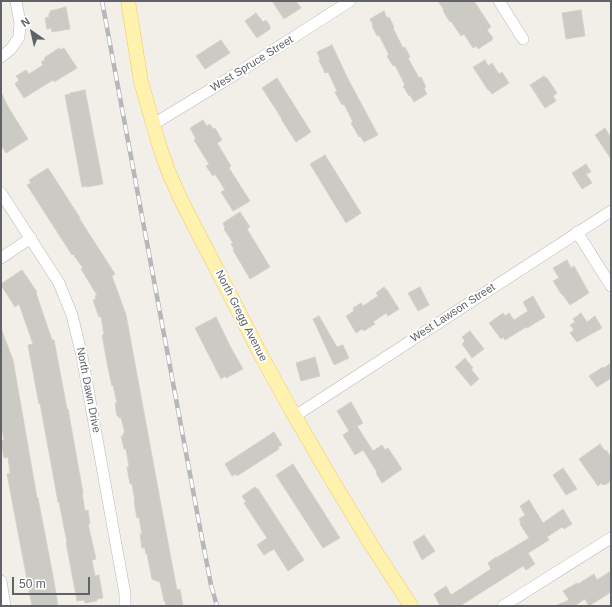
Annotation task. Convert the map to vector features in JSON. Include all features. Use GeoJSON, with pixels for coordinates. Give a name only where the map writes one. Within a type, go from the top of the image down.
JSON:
{"type":"FeatureCollection","features":[{"type":"Feature","properties":{"kind":"main road","name":"North Gregg Avenue"},"geometry":{"type":"LineString","coordinates":[[128,1],[141,82],[152,125],[169,173],[182,202],[263,359],[295,416],[372,546],[411,606]]}},
{"type":"Feature","properties":{"kind":"street"},"geometry":{"type":"LineString","coordinates":[[1,57],[11,49],[19,37],[20,23],[16,1]]}},
{"type":"Feature","properties":{"kind":"street","name":"West Spruce Street"},"geometry":{"type":"LineString","coordinates":[[152,125],[236,74],[350,1]]}},
{"type":"Feature","properties":{"kind":"street"},"geometry":{"type":"LineString","coordinates":[[499,1],[523,39]]}},
{"type":"Feature","properties":{"kind":"street","name":"North Dawn Drive"},"geometry":{"type":"LineString","coordinates":[[1,192],[59,283],[72,315],[82,356],[125,594],[125,606]]}},
{"type":"Feature","properties":{"kind":"street","name":"West Lawson Street"},"geometry":{"type":"LineString","coordinates":[[295,416],[611,211]]}},
{"type":"Feature","properties":{"kind":"street"},"geometry":{"type":"LineString","coordinates":[[577,232],[611,286]]}},
{"type":"Feature","properties":{"kind":"street"},"geometry":{"type":"LineString","coordinates":[[1,258],[31,238]]}},
{"type":"Feature","properties":{"kind":"street"},"geometry":{"type":"LineString","coordinates":[[503,606],[611,538]]}},
{"type":"Feature","properties":{"kind":"street"},"geometry":{"type":"LineString","coordinates":[[1,581],[5,606]]}},
{"type":"Feature","properties":{"kind":"building"},"geometry":{"type":"Polygon","coordinates":[[[272,1],[296,1],[301,8],[284,19],[272,1]]]}},
{"type":"Feature","properties":{"kind":"building"},"geometry":{"type":"Polygon","coordinates":[[[438,1],[474,1],[491,27],[487,30],[493,38],[492,40],[478,49],[476,46],[473,48],[464,34],[461,36],[451,21],[450,22],[438,1]]]}},
{"type":"Feature","properties":{"kind":"building"},"geometry":{"type":"Polygon","coordinates":[[[66,7],[70,29],[52,32],[51,28],[47,29],[45,18],[49,17],[49,13],[51,13],[50,11],[66,7]]]}},
{"type":"Feature","properties":{"kind":"building"},"geometry":{"type":"Polygon","coordinates":[[[581,10],[585,36],[566,39],[562,13],[581,10]]]}},
{"type":"Feature","properties":{"kind":"building"},"geometry":{"type":"Polygon","coordinates":[[[384,11],[387,18],[389,17],[403,48],[405,47],[410,57],[408,58],[419,78],[421,77],[426,87],[424,88],[427,94],[414,102],[403,86],[405,85],[395,65],[393,66],[387,56],[389,55],[379,35],[377,36],[372,26],[373,25],[370,19],[384,11]]]}},
{"type":"Feature","properties":{"kind":"building"},"geometry":{"type":"Polygon","coordinates":[[[256,13],[263,22],[266,20],[270,26],[270,29],[257,38],[245,21],[256,13]]]}},
{"type":"Feature","properties":{"kind":"building"},"geometry":{"type":"Polygon","coordinates":[[[221,40],[230,53],[205,69],[196,56],[221,40]]]}},
{"type":"Feature","properties":{"kind":"building"},"geometry":{"type":"Polygon","coordinates":[[[332,45],[347,77],[378,135],[364,142],[360,136],[359,137],[351,123],[353,122],[344,104],[342,105],[335,92],[337,91],[328,72],[325,73],[319,60],[320,59],[317,52],[332,45]]]}},
{"type":"Feature","properties":{"kind":"building"},"geometry":{"type":"Polygon","coordinates":[[[59,48],[60,50],[64,48],[77,68],[54,82],[53,80],[24,98],[15,84],[19,80],[16,76],[26,70],[29,74],[43,65],[41,62],[45,60],[44,58],[59,48]]]}},
{"type":"Feature","properties":{"kind":"building"},"geometry":{"type":"Polygon","coordinates":[[[485,60],[488,66],[492,63],[499,74],[502,72],[509,83],[492,94],[473,67],[485,60]]]}},
{"type":"Feature","properties":{"kind":"building"},"geometry":{"type":"Polygon","coordinates":[[[544,76],[557,93],[553,96],[556,101],[545,108],[530,85],[544,76]]]}},
{"type":"Feature","properties":{"kind":"building"},"geometry":{"type":"Polygon","coordinates":[[[277,78],[311,132],[296,142],[262,88],[277,78]]]}},
{"type":"Feature","properties":{"kind":"building"},"geometry":{"type":"Polygon","coordinates":[[[85,90],[103,184],[82,187],[65,95],[85,90]]]}},
{"type":"Feature","properties":{"kind":"building"},"geometry":{"type":"Polygon","coordinates":[[[1,92],[7,105],[28,139],[6,153],[1,145],[1,92]]]}},
{"type":"Feature","properties":{"kind":"building"},"geometry":{"type":"Polygon","coordinates":[[[203,120],[207,126],[210,124],[213,129],[215,128],[222,140],[217,143],[231,166],[229,168],[250,201],[233,211],[221,192],[225,190],[215,174],[213,176],[206,166],[209,164],[194,140],[196,139],[190,128],[203,120]]]}},
{"type":"Feature","properties":{"kind":"building"},"geometry":{"type":"Polygon","coordinates":[[[605,128],[611,138],[611,159],[595,135],[605,128]]]}},
{"type":"Feature","properties":{"kind":"building"},"geometry":{"type":"Polygon","coordinates":[[[325,155],[361,213],[346,223],[310,164],[325,155]]]}},
{"type":"Feature","properties":{"kind":"building"},"geometry":{"type":"Polygon","coordinates":[[[586,164],[591,172],[586,174],[592,183],[582,189],[572,173],[586,164]]]}},
{"type":"Feature","properties":{"kind":"building"},"geometry":{"type":"Polygon","coordinates":[[[48,168],[115,274],[112,276],[126,315],[177,590],[180,589],[183,606],[166,606],[160,582],[152,579],[147,554],[145,548],[142,548],[140,534],[142,534],[139,517],[137,518],[132,484],[130,484],[127,467],[129,467],[126,449],[124,449],[121,436],[125,433],[121,418],[117,416],[115,403],[117,403],[108,368],[102,335],[104,335],[101,316],[99,317],[93,300],[96,299],[95,296],[97,295],[81,269],[83,268],[73,254],[72,255],[27,185],[31,183],[29,180],[48,168]]]}},
{"type":"Feature","properties":{"kind":"building"},"geometry":{"type":"Polygon","coordinates":[[[240,212],[250,227],[247,229],[270,267],[250,279],[233,250],[234,249],[231,244],[233,243],[224,229],[223,223],[240,212]]]}},
{"type":"Feature","properties":{"kind":"building"},"geometry":{"type":"Polygon","coordinates":[[[567,260],[571,268],[574,266],[589,293],[570,305],[553,281],[559,278],[553,268],[567,260]]]}},
{"type":"Feature","properties":{"kind":"building"},"geometry":{"type":"Polygon","coordinates":[[[22,270],[37,292],[36,293],[52,340],[54,340],[68,409],[85,511],[88,510],[90,524],[88,524],[96,559],[92,560],[95,576],[99,575],[103,598],[97,599],[97,601],[85,603],[84,600],[77,601],[67,542],[28,345],[33,344],[19,304],[15,307],[1,285],[22,270]]]}},
{"type":"Feature","properties":{"kind":"building"},"geometry":{"type":"Polygon","coordinates":[[[384,287],[399,309],[388,316],[386,313],[373,322],[375,324],[364,331],[362,329],[356,333],[346,316],[354,311],[353,308],[361,303],[363,306],[378,296],[376,293],[384,287]]]}},
{"type":"Feature","properties":{"kind":"building"},"geometry":{"type":"Polygon","coordinates":[[[420,287],[429,305],[418,311],[408,293],[420,287]]]}},
{"type":"Feature","properties":{"kind":"building"},"geometry":{"type":"Polygon","coordinates":[[[533,296],[545,317],[505,340],[503,337],[501,339],[489,323],[503,313],[505,316],[509,313],[514,320],[528,311],[523,302],[533,296]]]}},
{"type":"Feature","properties":{"kind":"building"},"geometry":{"type":"Polygon","coordinates":[[[581,313],[587,322],[595,316],[602,328],[577,342],[570,333],[574,330],[570,325],[575,322],[573,319],[581,313]]]}},
{"type":"Feature","properties":{"kind":"building"},"geometry":{"type":"Polygon","coordinates":[[[319,316],[337,347],[343,345],[349,358],[334,365],[313,319],[319,316]]]}},
{"type":"Feature","properties":{"kind":"building"},"geometry":{"type":"Polygon","coordinates":[[[216,317],[243,369],[221,379],[195,328],[216,317]]]}},
{"type":"Feature","properties":{"kind":"building"},"geometry":{"type":"Polygon","coordinates":[[[1,331],[13,360],[37,498],[58,606],[32,606],[7,474],[10,473],[8,457],[4,458],[1,443],[1,441],[4,440],[1,423],[1,331]]]}},
{"type":"Feature","properties":{"kind":"building"},"geometry":{"type":"Polygon","coordinates":[[[470,331],[484,349],[472,358],[462,344],[465,341],[462,337],[470,331]]]}},
{"type":"Feature","properties":{"kind":"building"},"geometry":{"type":"Polygon","coordinates":[[[315,357],[320,376],[301,381],[296,363],[315,357]]]}},
{"type":"Feature","properties":{"kind":"building"},"geometry":{"type":"Polygon","coordinates":[[[465,358],[479,379],[471,386],[455,367],[465,358]]]}},
{"type":"Feature","properties":{"kind":"building"},"geometry":{"type":"Polygon","coordinates":[[[611,363],[611,378],[597,387],[589,376],[611,363]]]}},
{"type":"Feature","properties":{"kind":"building"},"geometry":{"type":"Polygon","coordinates":[[[351,402],[363,423],[357,426],[373,451],[382,445],[385,450],[388,448],[402,469],[382,483],[363,450],[355,455],[343,435],[349,431],[337,411],[351,402]]]}},
{"type":"Feature","properties":{"kind":"building"},"geometry":{"type":"Polygon","coordinates":[[[274,432],[282,445],[278,447],[279,449],[237,476],[236,474],[232,476],[225,464],[274,432]]]}},
{"type":"Feature","properties":{"kind":"building"},"geometry":{"type":"Polygon","coordinates":[[[600,444],[611,457],[611,481],[605,485],[601,483],[598,486],[579,459],[600,444]]]}},
{"type":"Feature","properties":{"kind":"building"},"geometry":{"type":"Polygon","coordinates":[[[293,464],[340,538],[323,548],[276,475],[293,464]]]}},
{"type":"Feature","properties":{"kind":"building"},"geometry":{"type":"Polygon","coordinates":[[[563,468],[577,489],[566,495],[553,475],[563,468]]]}},
{"type":"Feature","properties":{"kind":"building"},"geometry":{"type":"Polygon","coordinates":[[[255,487],[258,489],[304,560],[288,571],[274,549],[264,555],[257,545],[267,538],[244,503],[246,502],[242,496],[255,487]]]}},
{"type":"Feature","properties":{"kind":"building"},"geometry":{"type":"Polygon","coordinates":[[[529,500],[543,523],[563,509],[572,524],[564,529],[562,527],[547,537],[549,540],[528,553],[535,564],[526,570],[523,566],[460,606],[440,606],[434,594],[446,586],[451,595],[491,569],[488,563],[496,557],[529,538],[520,524],[519,519],[525,515],[520,506],[529,500]]]}},
{"type":"Feature","properties":{"kind":"building"},"geometry":{"type":"Polygon","coordinates":[[[424,535],[435,551],[422,560],[413,542],[424,535]]]}},
{"type":"Feature","properties":{"kind":"building"},"geometry":{"type":"Polygon","coordinates":[[[611,571],[611,592],[589,606],[585,599],[574,606],[555,606],[569,600],[563,591],[594,574],[597,580],[611,571]]]}},
{"type":"Feature","properties":{"kind":"railway"},"geometry":{"type":"LineString","coordinates":[[102,1],[200,528],[211,585],[217,606]]}}]}
